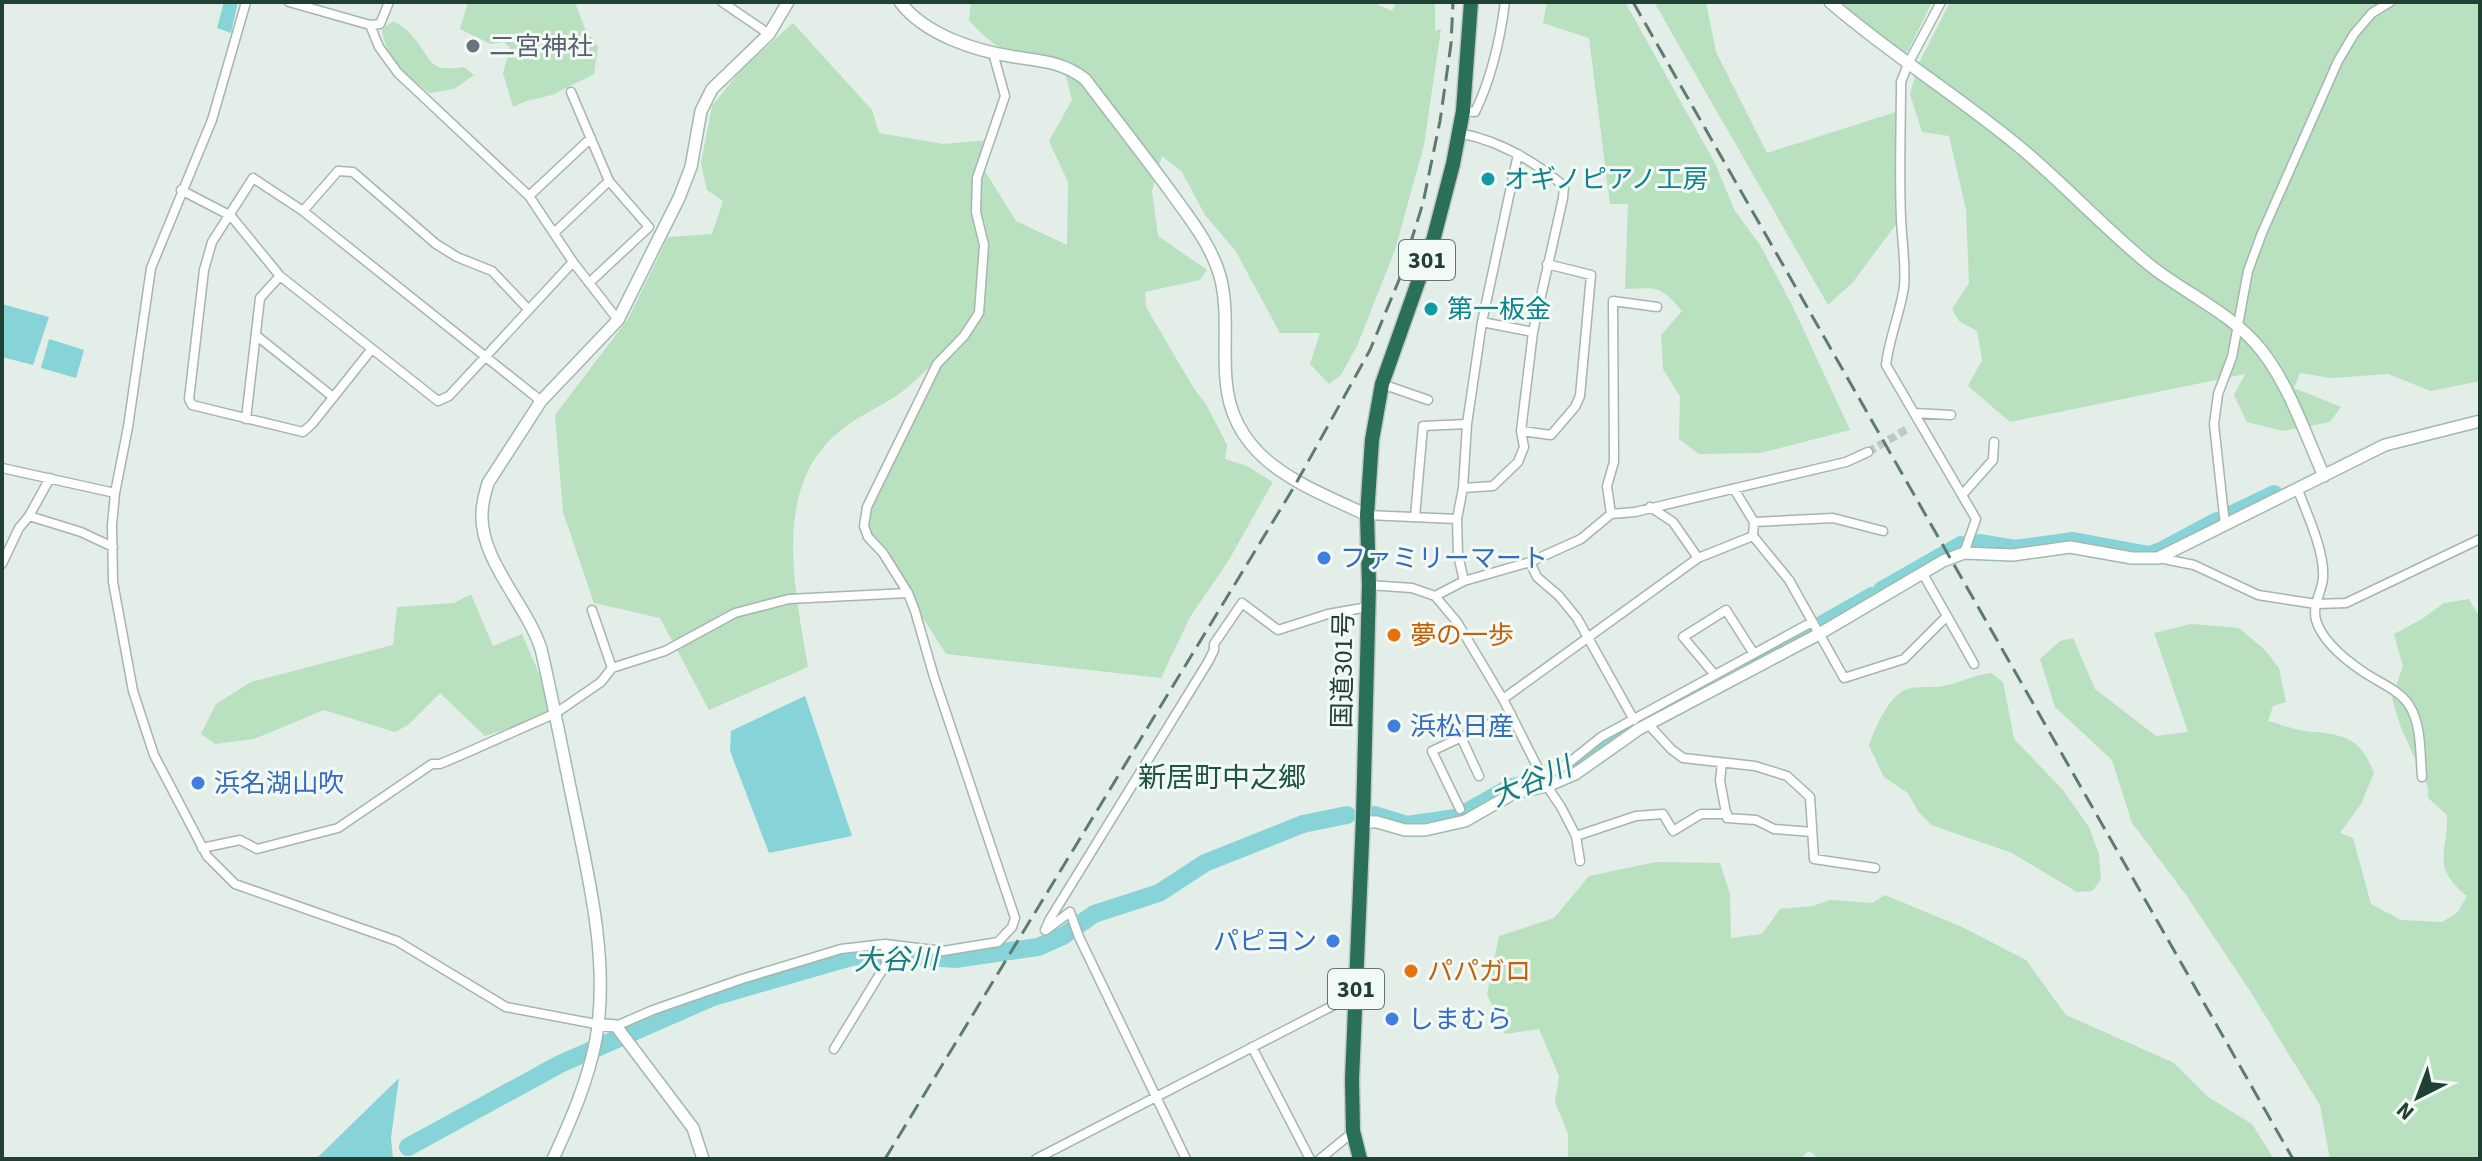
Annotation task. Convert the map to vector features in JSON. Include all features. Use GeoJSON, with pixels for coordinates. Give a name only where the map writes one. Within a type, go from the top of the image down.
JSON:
{"type":"FeatureCollection","features":[{"type":"Feature","properties":{"kind":"highway","name":"国道301号"},"geometry":{"type":"LineString","coordinates":[[1360,1159],[1353,1131],[1355,1000],[1369,585],[1367,515],[1372,440],[1382,384],[1434,237],[1459,133],[1471,2]]}},
{"type":"Feature","properties":{"kind":"street"},"geometry":{"type":"LineString","coordinates":[[246,2],[212,120],[151,268],[128,427],[115,493],[113,582],[133,691],[154,755],[202,848],[216,867],[235,884],[397,941],[506,1007],[616,1026],[653,1010],[841,949],[885,944],[943,951],[998,942],[1012,927],[1015,918],[908,593],[883,553],[868,537],[864,526],[873,493],[937,364],[964,336],[979,313],[984,245],[976,212],[977,178],[1005,96],[993,53]]}},
{"type":"Feature","properties":{"kind":"street"},"geometry":{"type":"LineString","coordinates":[[289,2],[370,25],[380,24],[389,2]]}},
{"type":"Feature","properties":{"kind":"street"},"geometry":{"type":"LineString","coordinates":[[722,2],[769,34]]}},
{"type":"Feature","properties":{"kind":"street"},"geometry":{"type":"LineString","coordinates":[[553,1159],[572,1118],[590,1064],[596,1024],[599,958],[590,887],[556,713],[536,634],[491,555],[481,513],[488,483],[541,401],[618,320],[679,198],[691,167],[701,111],[712,89],[769,34],[788,2]]}},
{"type":"Feature","properties":{"kind":"street"},"geometry":{"type":"LineString","coordinates":[[900,2],[909,15],[932,30],[993,53],[1063,65],[1085,79],[1202,235],[1220,276],[1231,411],[1247,442],[1258,454],[1310,488],[1367,515],[1457,519]]}},
{"type":"Feature","properties":{"kind":"street"},"geometry":{"type":"LineString","coordinates":[[1463,111],[1475,112],[1483,96],[1498,51],[1505,2]]}},
{"type":"Feature","properties":{"kind":"street"},"geometry":{"type":"LineString","coordinates":[[1830,2],[2022,149],[2102,225],[2155,269],[2237,325],[2263,351],[2285,388],[2324,476]]}},
{"type":"Feature","properties":{"kind":"street"},"geometry":{"type":"LineString","coordinates":[[1941,2],[1901,82],[1901,221],[1906,254],[1896,329],[1888,344],[1886,365],[1976,519],[1964,553]]}},
{"type":"Feature","properties":{"kind":"street"},"geometry":{"type":"LineString","coordinates":[[2225,525],[2214,424],[2218,394],[2232,357],[2248,271],[2338,61],[2354,34],[2372,13],[2390,2]]}},
{"type":"Feature","properties":{"kind":"street"},"geometry":{"type":"LineString","coordinates":[[370,25],[379,47],[398,73],[529,196],[573,262],[618,320]]}},
{"type":"Feature","properties":{"kind":"street"},"geometry":{"type":"LineString","coordinates":[[571,92],[609,181],[649,227],[589,283]]}},
{"type":"Feature","properties":{"kind":"street"},"geometry":{"type":"LineString","coordinates":[[1459,133],[1475,136],[1518,154],[1564,186],[1533,332],[1521,431],[1524,447],[1518,462],[1493,486],[1463,488]]}},
{"type":"Feature","properties":{"kind":"street"},"geometry":{"type":"LineString","coordinates":[[529,196],[591,138]]}},
{"type":"Feature","properties":{"kind":"street"},"geometry":{"type":"LineString","coordinates":[[1464,581],[1458,555],[1457,519],[1463,488],[1467,424],[1482,322],[1518,154]]}},
{"type":"Feature","properties":{"kind":"street"},"geometry":{"type":"LineString","coordinates":[[303,211],[338,171],[353,172],[436,244],[457,257],[492,271],[528,309]]}},
{"type":"Feature","properties":{"kind":"street"},"geometry":{"type":"LineString","coordinates":[[371,350],[303,432],[196,407],[189,399],[204,270],[212,242],[253,178],[303,211],[541,401]]}},
{"type":"Feature","properties":{"kind":"street"},"geometry":{"type":"LineString","coordinates":[[554,233],[609,181]]}},
{"type":"Feature","properties":{"kind":"street"},"geometry":{"type":"LineString","coordinates":[[181,190],[231,216],[280,276],[438,401],[449,396],[486,358],[573,262]]}},
{"type":"Feature","properties":{"kind":"street"},"geometry":{"type":"LineString","coordinates":[[1521,431],[1551,435],[1575,407],[1582,388],[1591,275],[1547,264]]}},
{"type":"Feature","properties":{"kind":"street"},"geometry":{"type":"LineString","coordinates":[[246,419],[260,298],[280,276]]}},
{"type":"Feature","properties":{"kind":"street"},"geometry":{"type":"LineString","coordinates":[[1611,514],[1607,486],[1614,462],[1613,301],[1657,307]]}},
{"type":"Feature","properties":{"kind":"street"},"geometry":{"type":"LineString","coordinates":[[1482,322],[1533,332]]}},
{"type":"Feature","properties":{"kind":"street"},"geometry":{"type":"LineString","coordinates":[[257,336],[333,397]]}},
{"type":"Feature","properties":{"kind":"street"},"geometry":{"type":"LineString","coordinates":[[1382,384],[1428,400]]}},
{"type":"Feature","properties":{"kind":"street"},"geometry":{"type":"LineString","coordinates":[[1914,413],[1951,415]]}},
{"type":"Feature","properties":{"kind":"street"},"geometry":{"type":"LineString","coordinates":[[2158,558],[2385,445],[2480,421]]}},
{"type":"Feature","properties":{"kind":"street"},"geometry":{"type":"LineString","coordinates":[[1909,428],[1919,422]]}},
{"type":"Feature","properties":{"kind":"street"},"geometry":{"type":"LineString","coordinates":[[1415,517],[1423,426],[1467,424]]}},
{"type":"Feature","properties":{"kind":"street"},"geometry":{"type":"LineString","coordinates":[[1962,495],[1993,460],[1994,442]]}},
{"type":"Feature","properties":{"kind":"street"},"geometry":{"type":"LineString","coordinates":[[1435,596],[1464,581],[1530,562],[1581,539],[1611,514],[1846,462],[1868,452]]}},
{"type":"Feature","properties":{"kind":"street"},"geometry":{"type":"LineString","coordinates":[[2,468],[115,493]]}},
{"type":"Feature","properties":{"kind":"street"},"geometry":{"type":"LineString","coordinates":[[2,564],[19,528],[50,478]]}},
{"type":"Feature","properties":{"kind":"street"},"geometry":{"type":"LineString","coordinates":[[1734,489],[1754,522],[1753,536],[1789,580],[1844,678],[1904,659],[1947,616]]}},
{"type":"Feature","properties":{"kind":"street"},"geometry":{"type":"LineString","coordinates":[[2298,490],[2312,527],[2323,577],[2316,604],[2316,621],[2337,649],[2363,672],[2395,691],[2410,706],[2418,734],[2422,777]]}},
{"type":"Feature","properties":{"kind":"street"},"geometry":{"type":"LineString","coordinates":[[1650,507],[1673,522],[1698,558]]}},
{"type":"Feature","properties":{"kind":"street"},"geometry":{"type":"LineString","coordinates":[[29,516],[81,532],[113,547]]}},
{"type":"Feature","properties":{"kind":"street"},"geometry":{"type":"LineString","coordinates":[[1754,522],[1833,518],[1883,531]]}},
{"type":"Feature","properties":{"kind":"street"},"geometry":{"type":"LineString","coordinates":[[1503,699],[1698,558],[1753,536]]}},
{"type":"Feature","properties":{"kind":"street"},"geometry":{"type":"LineString","coordinates":[[1640,724],[1819,634],[1943,561],[1964,553],[2013,555],[2070,547],[2132,558],[2158,558],[2194,565],[2258,595],[2316,604],[2346,603],[2480,539]]}},
{"type":"Feature","properties":{"kind":"street"},"geometry":{"type":"LineString","coordinates":[[1530,562],[1537,577],[1559,596],[1589,638],[1640,724],[1683,758],[1755,766],[1787,776],[1810,797],[1814,859],[1875,868]]}},
{"type":"Feature","properties":{"kind":"street"},"geometry":{"type":"LineString","coordinates":[[1923,574],[1974,664]]}},
{"type":"Feature","properties":{"kind":"street"},"geometry":{"type":"LineString","coordinates":[[1369,585],[1412,588],[1435,596],[1457,622],[1503,699],[1576,836],[1580,861]]}},
{"type":"Feature","properties":{"kind":"street"},"geometry":{"type":"LineString","coordinates":[[202,848],[240,840],[257,849],[338,828],[432,764],[440,764],[556,713],[601,682],[612,668],[665,651],[735,613],[789,599],[908,593]]}},
{"type":"Feature","properties":{"kind":"street"},"geometry":{"type":"LineString","coordinates":[[1186,1159],[1079,937],[1070,912],[1045,930],[1208,662],[1214,644],[1242,603],[1278,630],[1328,614],[1368,607]]}},
{"type":"Feature","properties":{"kind":"street"},"geometry":{"type":"LineString","coordinates":[[592,610],[612,668]]}},
{"type":"Feature","properties":{"kind":"street"},"geometry":{"type":"LineString","coordinates":[[1715,675],[1683,637],[1726,610],[1754,654]]}},
{"type":"Feature","properties":{"kind":"street"},"geometry":{"type":"LineString","coordinates":[[1363,816],[1425,830],[1465,821],[1514,793],[1545,780],[1575,774],[1640,724],[1715,675],[1812,622]]}},
{"type":"Feature","properties":{"kind":"street"},"geometry":{"type":"LineString","coordinates":[[1460,809],[1432,751],[1511,714]]}},
{"type":"Feature","properties":{"kind":"street"},"geometry":{"type":"LineString","coordinates":[[1461,737],[1479,776]]}},
{"type":"Feature","properties":{"kind":"street"},"geometry":{"type":"LineString","coordinates":[[1722,763],[1720,781],[1727,818],[1756,820],[1774,829],[1812,832]]}},
{"type":"Feature","properties":{"kind":"street"},"geometry":{"type":"LineString","coordinates":[[1576,836],[1636,816],[1663,814],[1673,831],[1701,814],[1727,814]]}},
{"type":"Feature","properties":{"kind":"street"},"geometry":{"type":"LineString","coordinates":[[834,1049],[886,964],[885,944]]}},
{"type":"Feature","properties":{"kind":"street"},"geometry":{"type":"LineString","coordinates":[[1036,1159],[1338,1003],[1355,1000]]}},
{"type":"Feature","properties":{"kind":"street"},"geometry":{"type":"LineString","coordinates":[[616,1026],[693,1128],[703,1159]]}},
{"type":"Feature","properties":{"kind":"street"},"geometry":{"type":"LineString","coordinates":[[1252,1047],[1310,1159]]}},
{"type":"Feature","properties":{"kind":"street"},"geometry":{"type":"LineString","coordinates":[[1320,1159],[1353,1131]]}},
{"type":"Feature","properties":{"kind":"green space"},"geometry":{"type":"Polygon","coordinates":[[[468,2],[575,2],[585,29],[598,47],[594,74],[552,95],[513,107],[503,73],[510,48],[504,42],[491,44],[460,29],[468,2]]]}},
{"type":"Feature","properties":{"kind":"green space"},"geometry":{"type":"Polygon","coordinates":[[[971,2],[1372,2],[1392,11],[1396,2],[1435,2],[1435,31],[1441,29],[1424,145],[1395,250],[1357,346],[1341,375],[1329,384],[1310,364],[1320,333],[1280,333],[1235,250],[1205,215],[1182,172],[1162,156],[1152,191],[1158,236],[1207,270],[1200,280],[1145,292],[1146,307],[1207,406],[1227,445],[1225,459],[1247,466],[1273,482],[1227,563],[1190,617],[1161,678],[946,654],[864,526],[886,464],[937,364],[964,331],[903,391],[845,427],[821,450],[805,477],[796,507],[793,538],[794,571],[808,667],[709,710],[660,618],[594,603],[563,512],[555,415],[628,319],[668,237],[712,234],[723,201],[707,190],[701,163],[712,106],[741,70],[793,23],[872,110],[879,133],[943,144],[990,140],[983,168],[1016,221],[1067,245],[1068,182],[1049,141],[1072,100],[1063,65],[1022,57],[1000,48],[969,20],[971,2]]]}},
{"type":"Feature","properties":{"kind":"green space"},"geometry":{"type":"Polygon","coordinates":[[[1547,2],[1625,2],[1715,163],[1735,211],[1760,245],[1793,307],[1850,430],[1761,453],[1699,454],[1679,439],[1680,396],[1663,369],[1661,335],[1682,311],[1658,290],[1625,289],[1628,204],[1610,204],[1589,38],[1543,23],[1547,2]]]}},
{"type":"Feature","properties":{"kind":"green space"},"geometry":{"type":"Polygon","coordinates":[[[1654,2],[1706,2],[1716,52],[1767,153],[1899,111],[1897,223],[1853,282],[1828,305],[1654,2]]]}},
{"type":"Feature","properties":{"kind":"green space"},"geometry":{"type":"Polygon","coordinates":[[[1841,2],[1932,2],[1908,51],[1902,54],[1841,2]]]}},
{"type":"Feature","properties":{"kind":"green space"},"geometry":{"type":"Polygon","coordinates":[[[1950,2],[2480,2],[2480,381],[2431,391],[2388,374],[2331,378],[2300,373],[2294,388],[2341,407],[2330,422],[2283,431],[2247,422],[2234,395],[2245,374],[2010,422],[1968,386],[1982,360],[1977,331],[1959,321],[1952,309],[1969,283],[1966,209],[1949,136],[1922,132],[1910,94],[1918,65],[1950,2]]]}},
{"type":"Feature","properties":{"kind":"green space"},"geometry":{"type":"Polygon","coordinates":[[[394,21],[410,33],[432,63],[443,68],[464,67],[474,75],[454,89],[430,93],[392,58],[382,29],[394,21]]]}},
{"type":"Feature","properties":{"kind":"green space"},"geometry":{"type":"Polygon","coordinates":[[[471,594],[493,646],[522,634],[556,713],[485,736],[440,693],[408,725],[395,732],[324,710],[254,739],[215,744],[201,734],[216,704],[251,682],[393,645],[397,607],[454,603],[471,594]]]}},
{"type":"Feature","properties":{"kind":"green space"},"geometry":{"type":"Polygon","coordinates":[[[2469,599],[2480,618],[2480,1159],[2330,1159],[2320,1105],[2186,895],[2132,823],[2112,760],[2055,707],[2040,659],[2060,641],[2073,638],[2095,689],[2156,736],[2188,732],[2154,633],[2191,624],[2239,628],[2266,651],[2279,668],[2286,702],[2273,706],[2268,721],[2347,739],[2368,760],[2374,773],[2361,804],[2340,833],[2353,838],[2371,904],[2401,920],[2442,922],[2458,912],[2467,896],[2448,876],[2444,858],[2447,815],[2428,798],[2428,787],[2401,728],[2392,698],[2403,666],[2394,634],[2444,603],[2469,599]]]}},
{"type":"Feature","properties":{"kind":"green space"},"geometry":{"type":"Polygon","coordinates":[[[1991,673],[2003,682],[2014,739],[2062,789],[2089,827],[2099,854],[2101,880],[2092,891],[2077,892],[2012,853],[1931,825],[1917,810],[1908,793],[1884,777],[1869,746],[1886,710],[1895,697],[1905,690],[1943,686],[1991,673]]]}},
{"type":"Feature","properties":{"kind":"green space"},"geometry":{"type":"Polygon","coordinates":[[[1656,862],[1720,863],[1730,894],[1731,938],[1762,934],[1780,909],[1813,906],[1830,900],[1872,903],[1885,895],[1962,927],[2026,960],[2066,1015],[2174,1063],[2208,1097],[2252,1124],[2274,1159],[1819,1159],[1809,1151],[1800,1159],[1568,1159],[1568,1134],[1555,1102],[1559,1076],[1539,1029],[1505,1034],[1487,994],[1499,936],[1554,918],[1589,876],[1656,862]]]}},
{"type":"Feature","properties":{"kind":"water"},"geometry":{"type":"Polygon","coordinates":[[[224,2],[238,2],[231,33],[217,28],[224,2]]]}},
{"type":"Feature","properties":{"kind":"water"},"geometry":{"type":"Polygon","coordinates":[[[2,304],[49,317],[33,365],[2,357],[2,304]]]}},
{"type":"Feature","properties":{"kind":"water"},"geometry":{"type":"Polygon","coordinates":[[[49,339],[84,350],[76,378],[41,368],[49,339]]]}},
{"type":"Feature","properties":{"kind":"water"},"geometry":{"type":"Polygon","coordinates":[[[805,696],[852,836],[769,853],[730,751],[731,731],[805,696]]]}},
{"type":"Feature","properties":{"kind":"water"},"geometry":{"type":"Polygon","coordinates":[[[399,1078],[391,1138],[393,1159],[316,1159],[399,1078]]]}},
{"type":"Feature","properties":{"kind":"waterway","name":"大谷川"},"geometry":{"type":"LineString","coordinates":[[2230,515],[2274,494]]}},
{"type":"Feature","properties":{"kind":"waterway","name":"大谷川"},"geometry":{"type":"LineString","coordinates":[[1979,543],[2015,549],[2073,541],[2149,555],[2217,521]]}},
{"type":"Feature","properties":{"kind":"waterway","name":"大谷川"},"geometry":{"type":"LineString","coordinates":[[1882,590],[1961,545]]}},
{"type":"Feature","properties":{"kind":"waterway","name":"大谷川"},"geometry":{"type":"LineString","coordinates":[[1821,625],[1872,596]]}},
{"type":"Feature","properties":{"kind":"waterway","name":"大谷川"},"geometry":{"type":"LineString","coordinates":[[1754,663],[1814,629]]}},
{"type":"Feature","properties":{"kind":"waterway","name":"大谷川"},"geometry":{"type":"LineString","coordinates":[[1644,720],[1682,701]]}},
{"type":"Feature","properties":{"kind":"waterway","name":"大谷川"},"geometry":{"type":"LineString","coordinates":[[1375,815],[1407,825],[1456,818],[1509,788],[1560,775],[1612,736],[1635,724]]}},
{"type":"Feature","properties":{"kind":"waterway","name":"大谷川"},"geometry":{"type":"LineString","coordinates":[[408,1147],[560,1064],[713,997],[851,957],[887,954],[955,959],[1038,947],[1063,936],[1094,914],[1159,893],[1205,863],[1303,824],[1347,815]]}},
{"type":"Feature","properties":{"kind":"tunnel"},"geometry":{"type":"LineString","coordinates":[[1868,452],[1909,428]]}},
{"type":"Feature","properties":{"kind":"railway"},"geometry":{"type":"LineString","coordinates":[[885,1159],[1294,487],[1370,350],[1399,280],[1423,203],[1440,121],[1451,44],[1453,2]]}},
{"type":"Feature","properties":{"kind":"railway"},"geometry":{"type":"LineString","coordinates":[[1633,2],[2293,1159]]}},
{"type":"Feature","properties":{"kind":"place","name":"二宮神社"},"geometry":{"type":"Point","coordinates":[473,46]}},
{"type":"Feature","properties":{"kind":"place","name":"オギノピアノ工房"},"geometry":{"type":"Point","coordinates":[1488,179]}},
{"type":"Feature","properties":{"kind":"place","name":"第一板金"},"geometry":{"type":"Point","coordinates":[1431,309]}},
{"type":"Feature","properties":{"kind":"place","name":"ファミリーマート"},"geometry":{"type":"Point","coordinates":[1324,558]}},
{"type":"Feature","properties":{"kind":"place","name":"夢の一歩"},"geometry":{"type":"Point","coordinates":[1394,635]}},
{"type":"Feature","properties":{"kind":"place","name":"浜松日産"},"geometry":{"type":"Point","coordinates":[1394,726]}},
{"type":"Feature","properties":{"kind":"place","name":"浜名湖山吹"},"geometry":{"type":"Point","coordinates":[198,783]}},
{"type":"Feature","properties":{"kind":"place","name":"パピヨン"},"geometry":{"type":"Point","coordinates":[1333,941]}},
{"type":"Feature","properties":{"kind":"place","name":"パパガロ"},"geometry":{"type":"Point","coordinates":[1411,971]}},
{"type":"Feature","properties":{"kind":"place","name":"しまむら"},"geometry":{"type":"Point","coordinates":[1392,1019]}},
{"type":"Feature","properties":{"kind":"district","name":"新居町中之郷"},"geometry":{"type":"Point","coordinates":[1222,778]}}]}
